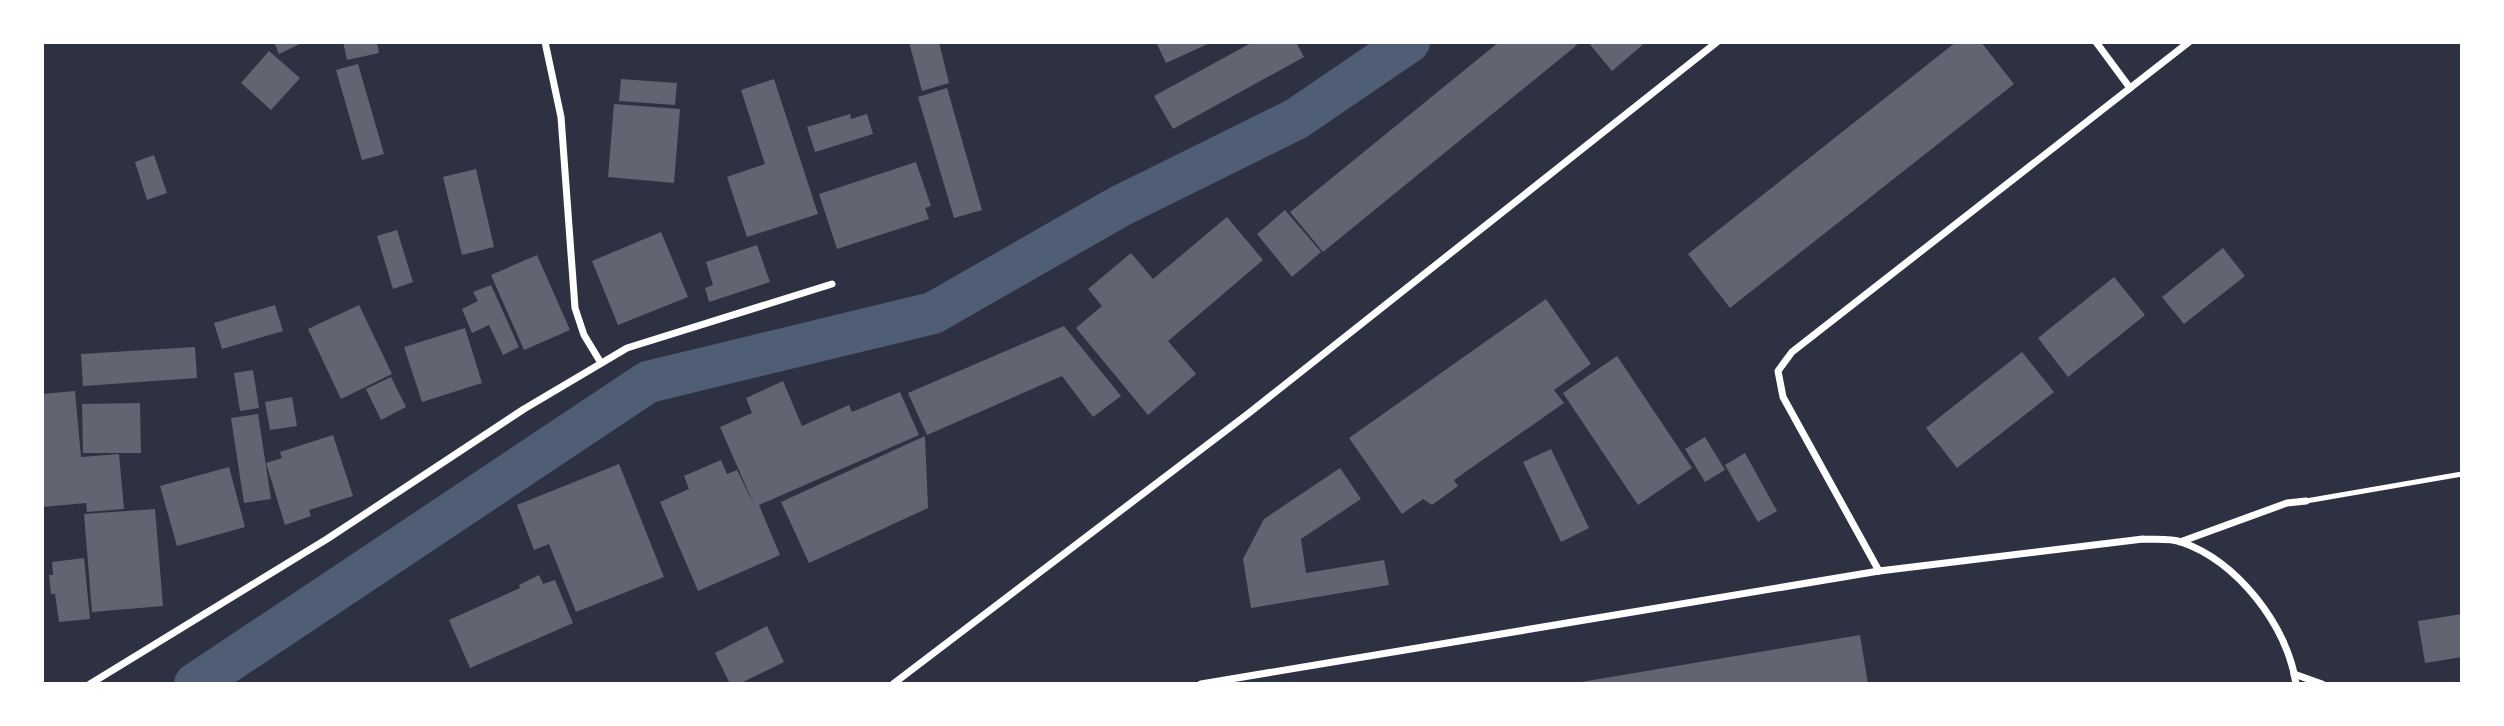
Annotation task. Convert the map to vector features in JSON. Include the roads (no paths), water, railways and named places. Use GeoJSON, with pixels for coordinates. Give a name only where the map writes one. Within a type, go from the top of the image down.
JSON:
{"type":"FeatureCollection","features":[{"type":"Feature","properties":{"kind":"street"},"geometry":{"type":"LineString","coordinates":[[545,42],[561,117],[575,309],[584,335],[601,363]]}},
{"type":"Feature","properties":{"kind":"street"},"geometry":{"type":"LineString","coordinates":[[893,684],[1249,413],[1717,42]]}},
{"type":"Feature","properties":{"kind":"street"},"geometry":{"type":"LineString","coordinates":[[2096,42],[2130,88]]}},
{"type":"Feature","properties":{"kind":"street"},"geometry":{"type":"LineString","coordinates":[[1879,571],[1783,397],[1778,371],[1793,352],[2189,42]]}},
{"type":"Feature","properties":{"kind":"street"},"geometry":{"type":"LineString","coordinates":[[90,684],[327,539],[524,409],[626,348],[832,284]]}},
{"type":"Feature","properties":{"kind":"street"},"geometry":{"type":"LineString","coordinates":[[2180,542],[2287,503],[2306,501]]}},
{"type":"Feature","properties":{"kind":"street"},"geometry":{"type":"LineString","coordinates":[[1201,684],[1879,571],[2143,539],[2180,542],[2225,566],[2250,588],[2274,625],[2296,684]]}},
{"type":"Feature","properties":{"kind":"street"},"geometry":{"type":"LineString","coordinates":[[2294,674],[2322,684]]}},
{"type":"Feature","properties":{"kind":"lane"},"geometry":{"type":"LineString","coordinates":[[2306,501],[2462,474]]}},
{"type":"Feature","properties":{"kind":"waterway"},"geometry":{"type":"LineString","coordinates":[[195,684],[648,382],[933,313],[1120,206],[1296,119],[1409,42]]}}]}
